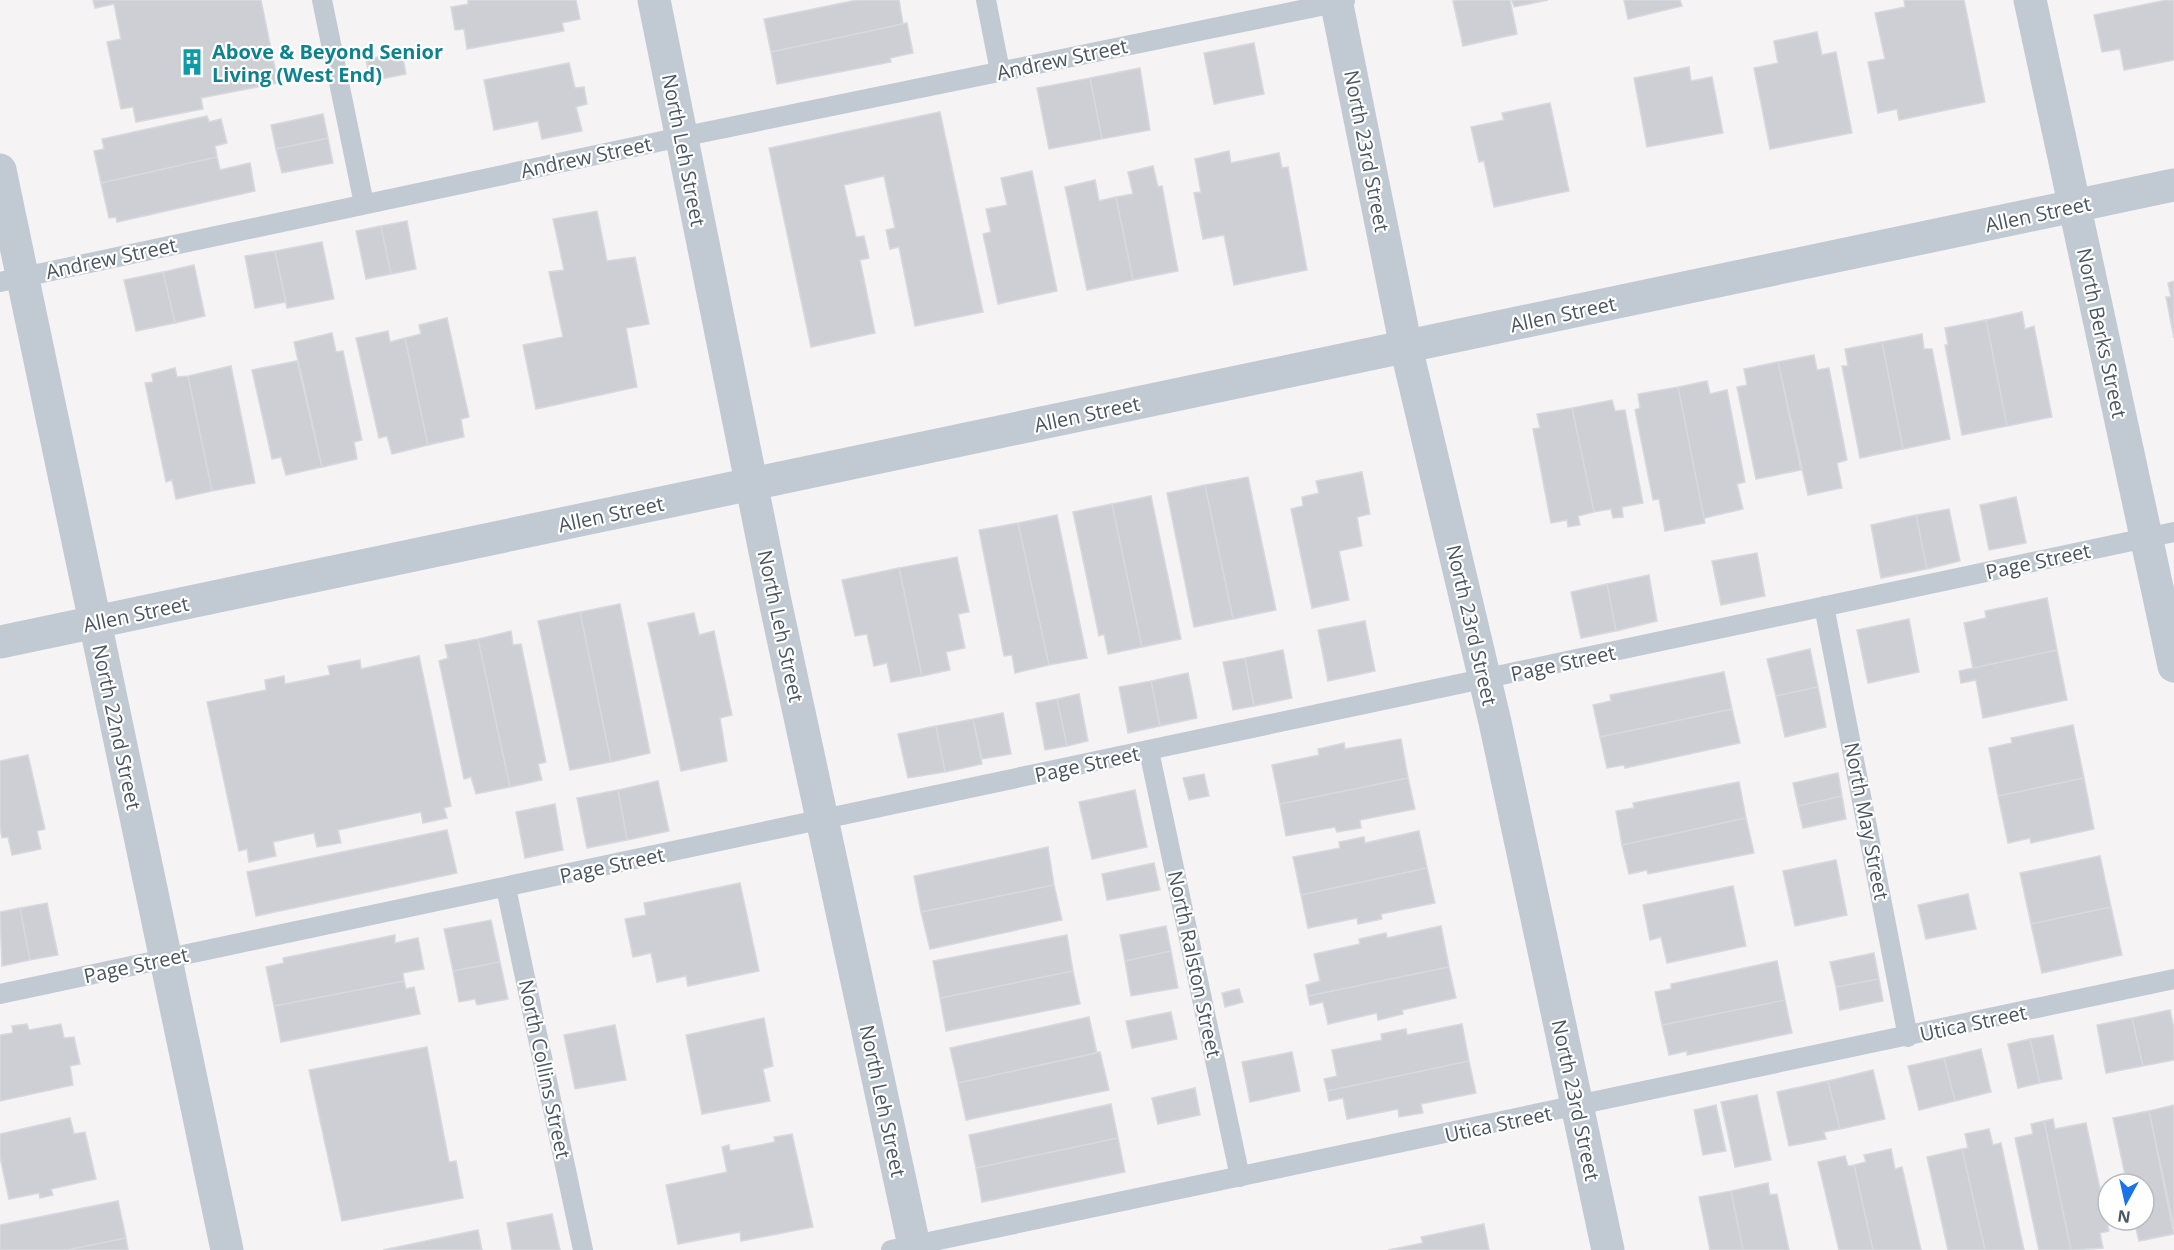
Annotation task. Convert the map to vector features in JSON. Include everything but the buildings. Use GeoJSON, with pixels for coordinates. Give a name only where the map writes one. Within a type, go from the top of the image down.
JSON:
{"type":"FeatureCollection","features":[{"type":"Feature","properties":{"kind":"street","name":"North Leh Street"},"geometry":{"type":"LineString","coordinates":[[654,0],[907,1248]]}},
{"type":"Feature","properties":{"kind":"street","name":"North Berks Street"},"geometry":{"type":"LineString","coordinates":[[2030,0],[2074,206],[2160,534],[2174,666]]}},
{"type":"Feature","properties":{"kind":"street","name":"North 23rd Street"},"geometry":{"type":"LineString","coordinates":[[1341,1],[1406,347],[1485,680],[1608,1250]]}},
{"type":"Feature","properties":{"kind":"street","name":"North 22nd Street"},"geometry":{"type":"LineString","coordinates":[[0,170],[11,279],[95,623],[227,1250]]}},
{"type":"Feature","properties":{"kind":"street","name":"Allen Street"},"geometry":{"type":"LineString","coordinates":[[0,642],[2174,185]]}},
{"type":"Feature","properties":{"kind":"lane"},"geometry":{"type":"LineString","coordinates":[[322,0],[364,204]]}},
{"type":"Feature","properties":{"kind":"lane"},"geometry":{"type":"LineString","coordinates":[[986,0],[1000,71]]}},
{"type":"Feature","properties":{"kind":"lane","name":"Andrew Street"},"geometry":{"type":"LineString","coordinates":[[11,279],[681,137],[1341,1]]}},
{"type":"Feature","properties":{"kind":"lane","name":"Page Street"},"geometry":{"type":"LineString","coordinates":[[0,994],[1485,680],[2160,534]]}},
{"type":"Feature","properties":{"kind":"lane","name":"North May Street"},"geometry":{"type":"LineString","coordinates":[[1824,606],[1908,1037]]}},
{"type":"Feature","properties":{"kind":"lane","name":"North Ralston Street"},"geometry":{"type":"LineString","coordinates":[[1149,751],[1240,1177]]}},
{"type":"Feature","properties":{"kind":"lane","name":"North Collins Street"},"geometry":{"type":"LineString","coordinates":[[506,888],[584,1250]]}},
{"type":"Feature","properties":{"kind":"lane","name":"Utica Street"},"geometry":{"type":"LineString","coordinates":[[907,1248],[2174,979]]}},
{"type":"Feature","properties":{"kind":"place","name":"Above & Beyond Senior Living (West End)"},"geometry":{"type":"Point","coordinates":[192,62]}}]}
